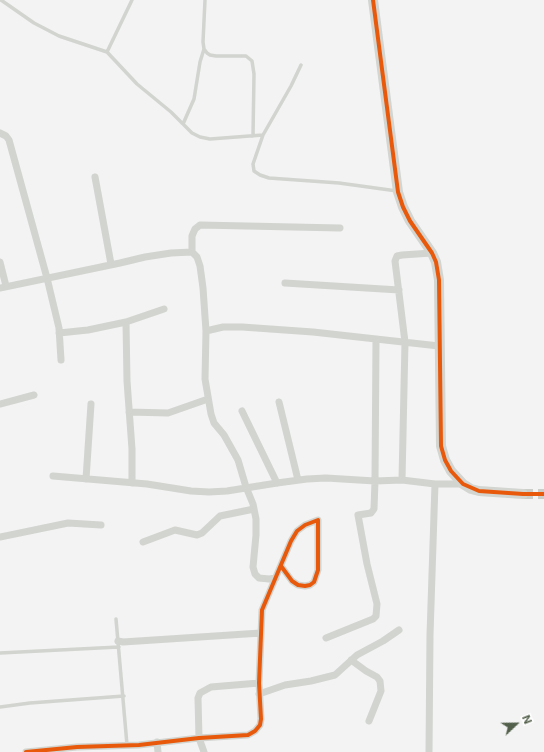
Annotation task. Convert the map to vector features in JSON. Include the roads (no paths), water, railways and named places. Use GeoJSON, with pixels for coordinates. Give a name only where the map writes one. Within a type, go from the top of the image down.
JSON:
{"type":"FeatureCollection","features":[{"type":"Feature","properties":{"kind":"street"},"geometry":{"type":"LineString","coordinates":[[373,0],[398,192],[408,216],[432,252],[436,262],[439,280],[441,446],[445,460],[451,471],[463,484]]}},
{"type":"Feature","properties":{"kind":"street"},"geometry":{"type":"LineString","coordinates":[[0,133],[6,136],[9,140],[47,278],[56,314],[62,360]]}},
{"type":"Feature","properties":{"kind":"street"},"geometry":{"type":"LineString","coordinates":[[95,177],[111,264]]}},
{"type":"Feature","properties":{"kind":"street"},"geometry":{"type":"LineString","coordinates":[[276,578],[259,578],[255,574],[256,535],[254,509],[238,460],[232,448],[214,423],[210,414],[205,379],[206,331],[203,288],[200,266],[197,257],[192,252],[192,236],[200,225],[340,228]]}},
{"type":"Feature","properties":{"kind":"street"},"geometry":{"type":"LineString","coordinates":[[0,262],[3,287],[111,264],[171,253],[192,252]]}},
{"type":"Feature","properties":{"kind":"street"},"geometry":{"type":"LineString","coordinates":[[402,480],[405,342],[395,266],[397,256],[432,252]]}},
{"type":"Feature","properties":{"kind":"street"},"geometry":{"type":"LineString","coordinates":[[285,283],[399,290]]}},
{"type":"Feature","properties":{"kind":"street"},"geometry":{"type":"LineString","coordinates":[[59,333],[88,330],[126,322],[164,309]]}},
{"type":"Feature","properties":{"kind":"street"},"geometry":{"type":"LineString","coordinates":[[126,322],[127,381],[132,436],[132,483]]}},
{"type":"Feature","properties":{"kind":"street"},"geometry":{"type":"LineString","coordinates":[[206,331],[223,327],[242,327],[314,332],[439,346]]}},
{"type":"Feature","properties":{"kind":"street"},"geometry":{"type":"LineString","coordinates":[[326,638],[373,619],[376,616],[377,604],[367,564],[358,515],[371,513],[374,509],[376,481],[376,340]]}},
{"type":"Feature","properties":{"kind":"street"},"geometry":{"type":"LineString","coordinates":[[0,404],[34,395]]}},
{"type":"Feature","properties":{"kind":"street"},"geometry":{"type":"LineString","coordinates":[[129,412],[168,413],[208,400]]}},
{"type":"Feature","properties":{"kind":"street"},"geometry":{"type":"LineString","coordinates":[[279,402],[298,480]]}},
{"type":"Feature","properties":{"kind":"street"},"geometry":{"type":"LineString","coordinates":[[86,480],[91,404]]}},
{"type":"Feature","properties":{"kind":"street"},"geometry":{"type":"LineString","coordinates":[[242,412],[276,483]]}},
{"type":"Feature","properties":{"kind":"street"},"geometry":{"type":"LineString","coordinates":[[52,476],[132,483],[192,491],[226,491],[298,480],[326,478],[376,481],[402,480],[435,484],[463,484],[479,491],[523,494]]}},
{"type":"Feature","properties":{"kind":"street"},"geometry":{"type":"LineString","coordinates":[[429,752],[429,663],[435,484]]}},
{"type":"Feature","properties":{"kind":"street"},"geometry":{"type":"LineString","coordinates":[[143,542],[175,530],[197,535],[202,533],[220,516],[254,509]]}},
{"type":"Feature","properties":{"kind":"street"},"geometry":{"type":"LineString","coordinates":[[26,752],[115,749],[128,745],[248,735],[255,731],[260,725],[261,719],[259,683],[262,610],[291,541],[297,531],[305,525],[318,520],[318,570],[314,582],[305,586],[298,585],[292,581],[281,566]]}},
{"type":"Feature","properties":{"kind":"street"},"geometry":{"type":"LineString","coordinates":[[0,537],[68,523],[101,525]]}},
{"type":"Feature","properties":{"kind":"street"},"geometry":{"type":"LineString","coordinates":[[259,694],[285,685],[335,675],[357,655],[383,641],[399,630]]}},
{"type":"Feature","properties":{"kind":"street"},"geometry":{"type":"LineString","coordinates":[[119,644],[123,642],[261,632]]}},
{"type":"Feature","properties":{"kind":"street"},"geometry":{"type":"LineString","coordinates":[[351,660],[366,671],[378,677],[380,681],[381,691],[369,721]]}},
{"type":"Feature","properties":{"kind":"street"},"geometry":{"type":"LineString","coordinates":[[204,752],[199,738],[198,698],[200,693],[210,687],[259,683]]}},
{"type":"Feature","properties":{"kind":"street"},"geometry":{"type":"LineString","coordinates":[[157,742],[158,752]]}},
{"type":"Feature","properties":{"kind":"lane"},"geometry":{"type":"LineString","coordinates":[[1,0],[34,23],[59,36],[107,52],[137,84],[171,112],[192,133],[200,137],[210,139],[263,135]]}},
{"type":"Feature","properties":{"kind":"lane"},"geometry":{"type":"LineString","coordinates":[[107,52],[132,0]]}},
{"type":"Feature","properties":{"kind":"lane"},"geometry":{"type":"LineString","coordinates":[[183,124],[194,99],[200,62],[204,49],[205,0]]}},
{"type":"Feature","properties":{"kind":"lane"},"geometry":{"type":"LineString","coordinates":[[204,49],[210,55],[246,56],[252,61],[254,74],[253,136]]}},
{"type":"Feature","properties":{"kind":"lane"},"geometry":{"type":"LineString","coordinates":[[301,65],[291,86],[263,135],[253,164],[254,171],[269,178],[339,183],[398,192]]}},
{"type":"Feature","properties":{"kind":"lane"},"geometry":{"type":"LineString","coordinates":[[116,618],[128,745]]}},
{"type":"Feature","properties":{"kind":"lane"},"geometry":{"type":"LineString","coordinates":[[0,653],[119,644]]}},
{"type":"Feature","properties":{"kind":"lane"},"geometry":{"type":"LineString","coordinates":[[0,707],[30,703],[124,696]]}},
{"type":"Feature","properties":{"kind":"tunnel"},"geometry":{"type":"LineString","coordinates":[[523,494],[544,494]]}}]}
